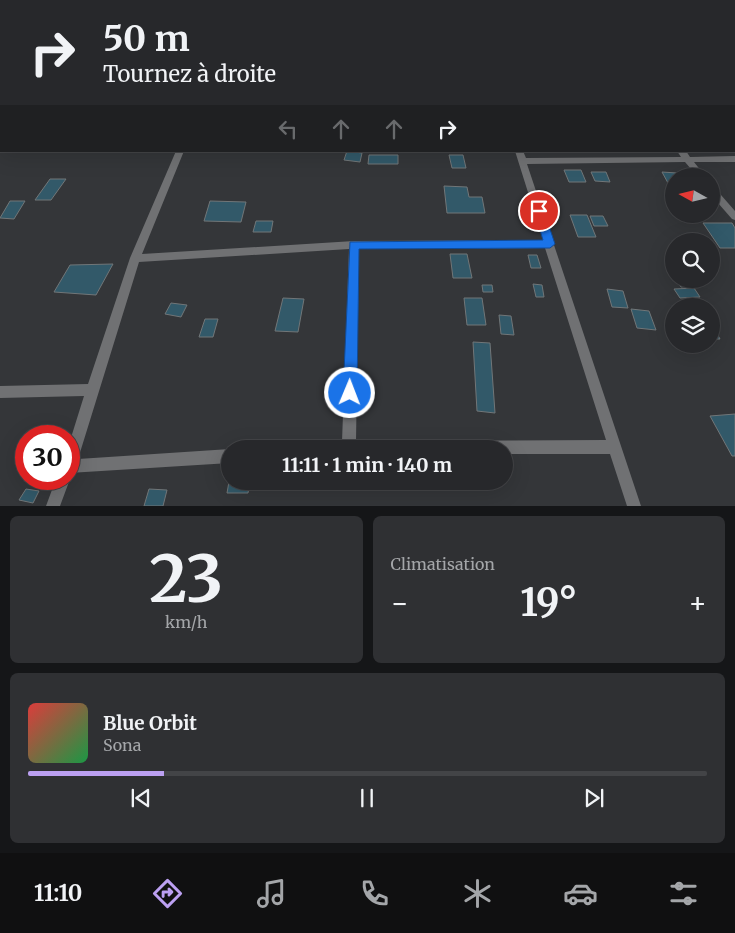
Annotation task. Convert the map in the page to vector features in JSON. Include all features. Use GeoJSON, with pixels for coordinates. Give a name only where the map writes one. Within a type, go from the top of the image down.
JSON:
{"type":"FeatureCollection","features":[{"type":"Feature","properties":{"kind":"street"},"geometry":{"type":"LineString","coordinates":[[80,428],[135,258],[180,152]]}},
{"type":"Feature","properties":{"kind":"street"},"geometry":{"type":"LineString","coordinates":[[682,152],[694,168]]}},
{"type":"Feature","properties":{"kind":"street"},"geometry":{"type":"LineString","coordinates":[[634,506],[521,156],[735,159]]}},
{"type":"Feature","properties":{"kind":"street"},"geometry":{"type":"LineString","coordinates":[[720,200],[735,217]]}},
{"type":"Feature","properties":{"kind":"street"},"geometry":{"type":"LineString","coordinates":[[135,258],[354,245],[550,244]]}},
{"type":"Feature","properties":{"kind":"street"},"geometry":{"type":"LineString","coordinates":[[349,440],[354,245]]}},
{"type":"Feature","properties":{"kind":"street"},"geometry":{"type":"LineString","coordinates":[[0,392],[91,390]]}},
{"type":"Feature","properties":{"kind":"street"},"geometry":{"type":"LineString","coordinates":[[513,447],[614,447]]}},
{"type":"Feature","properties":{"kind":"street"},"geometry":{"type":"LineString","coordinates":[[80,464],[221,457]]}},
{"type":"Feature","properties":{"kind":"street"},"geometry":{"type":"LineString","coordinates":[[53,506],[59,490]]}},
{"type":"Feature","properties":{"kind":"building"},"geometry":{"type":"Polygon","coordinates":[[[347,152],[362,153],[360,162],[344,160],[347,152]]]}},
{"type":"Feature","properties":{"kind":"building"},"geometry":{"type":"Polygon","coordinates":[[[369,155],[398,155],[398,164],[368,164],[369,155]]]}},
{"type":"Feature","properties":{"kind":"building"},"geometry":{"type":"Polygon","coordinates":[[[449,155],[463,155],[466,168],[452,168],[449,155]]]}},
{"type":"Feature","properties":{"kind":"building"},"geometry":{"type":"Polygon","coordinates":[[[564,170],[581,170],[586,182],[569,182],[564,170]]]}},
{"type":"Feature","properties":{"kind":"building"},"geometry":{"type":"Polygon","coordinates":[[[591,172],[606,172],[610,182],[595,181],[591,172]]]}},
{"type":"Feature","properties":{"kind":"building"},"geometry":{"type":"Polygon","coordinates":[[[50,179],[66,179],[51,200],[35,200],[50,179]]]}},
{"type":"Feature","properties":{"kind":"building"},"geometry":{"type":"Polygon","coordinates":[[[444,186],[467,187],[469,197],[482,197],[485,213],[447,213],[444,186]]]}},
{"type":"Feature","properties":{"kind":"building"},"geometry":{"type":"Polygon","coordinates":[[[10,201],[25,201],[14,219],[0,218],[10,201]]]}},
{"type":"Feature","properties":{"kind":"building"},"geometry":{"type":"Polygon","coordinates":[[[210,201],[246,202],[241,222],[204,221],[210,201]]]}},
{"type":"Feature","properties":{"kind":"building"},"geometry":{"type":"Polygon","coordinates":[[[570,215],[587,215],[596,237],[578,237],[570,215]]]}},
{"type":"Feature","properties":{"kind":"building"},"geometry":{"type":"Polygon","coordinates":[[[590,216],[603,216],[608,226],[594,226],[590,216]]]}},
{"type":"Feature","properties":{"kind":"building"},"geometry":{"type":"Polygon","coordinates":[[[256,221],[273,221],[271,232],[253,232],[256,221]]]}},
{"type":"Feature","properties":{"kind":"building"},"geometry":{"type":"Polygon","coordinates":[[[703,223],[732,223],[735,228],[735,248],[720,248],[720,233],[710,233],[703,223]]]}},
{"type":"Feature","properties":{"kind":"building"},"geometry":{"type":"Polygon","coordinates":[[[450,254],[467,254],[472,278],[453,278],[450,254]]]}},
{"type":"Feature","properties":{"kind":"building"},"geometry":{"type":"Polygon","coordinates":[[[528,255],[537,255],[541,268],[531,268],[528,255]]]}},
{"type":"Feature","properties":{"kind":"building"},"geometry":{"type":"Polygon","coordinates":[[[113,264],[96,295],[54,292],[70,265],[113,264]]]}},
{"type":"Feature","properties":{"kind":"building"},"geometry":{"type":"Polygon","coordinates":[[[533,284],[542,285],[544,297],[536,297],[533,284]]]}},
{"type":"Feature","properties":{"kind":"building"},"geometry":{"type":"Polygon","coordinates":[[[482,285],[492,285],[493,292],[483,292],[482,285]]]}},
{"type":"Feature","properties":{"kind":"building"},"geometry":{"type":"Polygon","coordinates":[[[694,288],[700,297],[680,298],[674,289],[694,288]]]}},
{"type":"Feature","properties":{"kind":"building"},"geometry":{"type":"Polygon","coordinates":[[[607,289],[623,291],[628,308],[612,307],[607,289]]]}},
{"type":"Feature","properties":{"kind":"building"},"geometry":{"type":"Polygon","coordinates":[[[283,298],[304,299],[298,332],[275,331],[283,298]]]}},
{"type":"Feature","properties":{"kind":"building"},"geometry":{"type":"Polygon","coordinates":[[[464,298],[482,298],[486,325],[467,325],[464,298]]]}},
{"type":"Feature","properties":{"kind":"building"},"geometry":{"type":"Polygon","coordinates":[[[171,303],[187,305],[181,317],[165,314],[171,303]]]}},
{"type":"Feature","properties":{"kind":"building"},"geometry":{"type":"Polygon","coordinates":[[[631,309],[649,311],[656,330],[637,328],[631,309]]]}},
{"type":"Feature","properties":{"kind":"building"},"geometry":{"type":"Polygon","coordinates":[[[499,315],[511,316],[514,335],[501,334],[499,315]]]}},
{"type":"Feature","properties":{"kind":"building"},"geometry":{"type":"Polygon","coordinates":[[[205,319],[218,319],[213,337],[199,337],[205,319]]]}},
{"type":"Feature","properties":{"kind":"building"},"geometry":{"type":"Polygon","coordinates":[[[473,342],[490,343],[495,413],[477,411],[473,342]]]}},
{"type":"Feature","properties":{"kind":"building"},"geometry":{"type":"Polygon","coordinates":[[[735,414],[735,456],[732,456],[710,416],[735,414]]]}},
{"type":"Feature","properties":{"kind":"building"},"geometry":{"type":"Polygon","coordinates":[[[149,489],[167,490],[163,506],[144,506],[149,489]]]}},
{"type":"Feature","properties":{"kind":"building"},"geometry":{"type":"Polygon","coordinates":[[[25,490],[39,491],[33,503],[19,500],[25,490]]]}},
{"type":"Feature","properties":{"kind":"building"},"geometry":{"type":"Polygon","coordinates":[[[228,490],[248,490],[248,493],[227,493],[228,490]]]}},
{"type":"Feature","properties":{"kind":"route"},"geometry":{"type":"LineString","coordinates":[[350,393],[354,245],[550,244],[539,211]]}}]}
